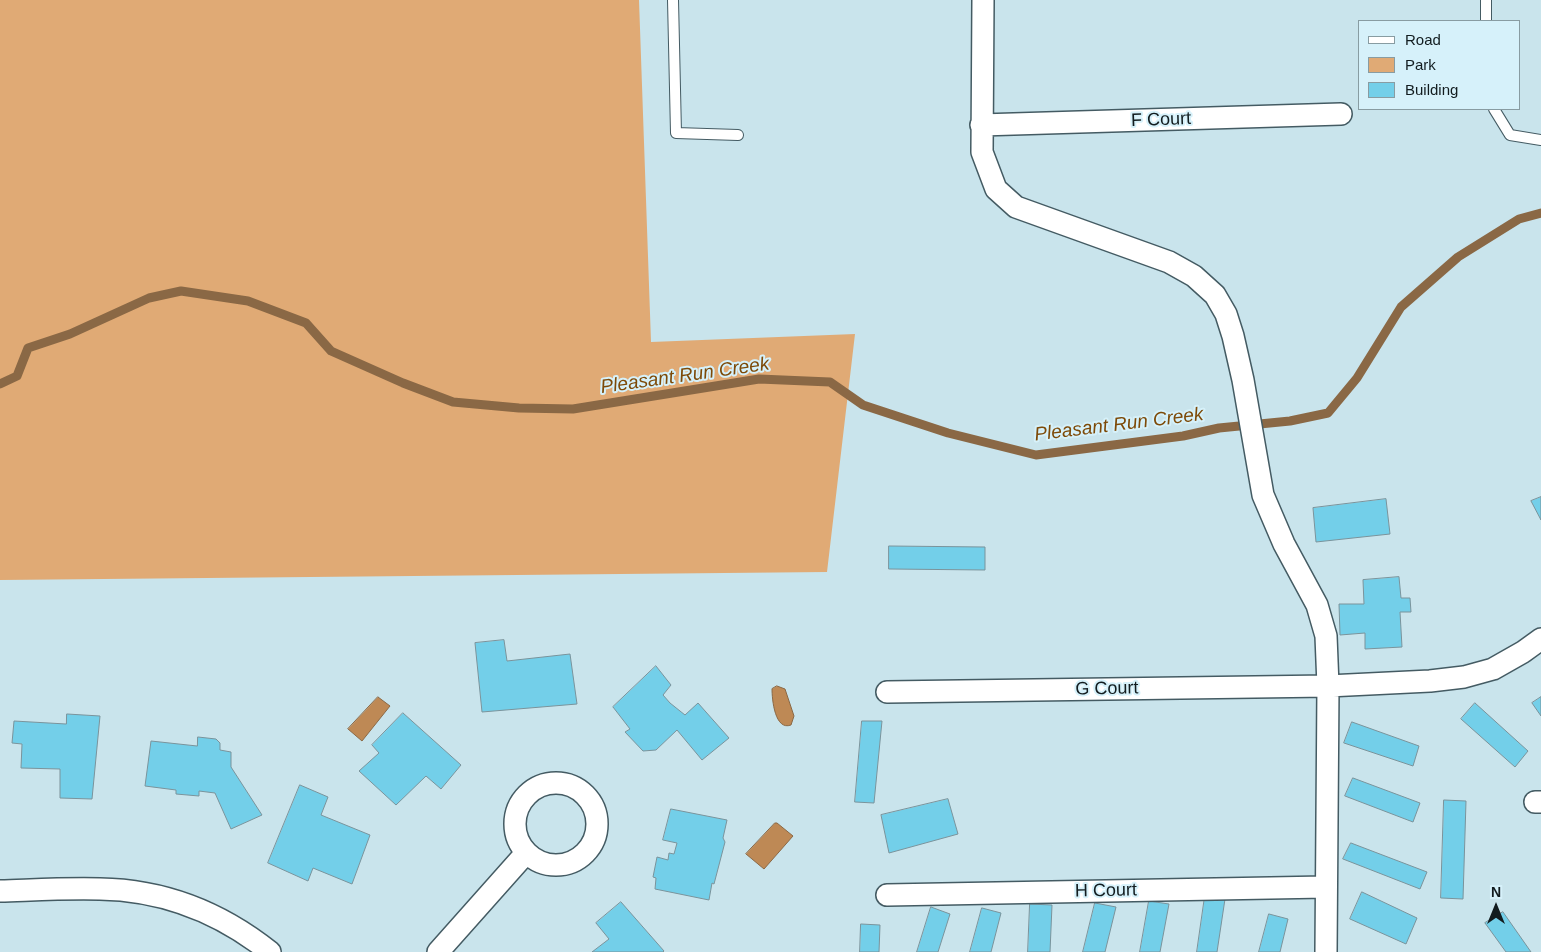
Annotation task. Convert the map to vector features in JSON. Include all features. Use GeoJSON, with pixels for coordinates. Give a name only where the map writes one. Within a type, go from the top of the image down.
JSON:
{"type":"FeatureCollection","features":[{"type":"Feature","properties":{"kind":"street"},"geometry":{"type":"LineString","coordinates":[[983,0],[982,152],[996,189],[1016,207],[1169,262],[1194,276],[1215,295],[1226,314],[1243,380],[1262,495],[1284,544],[1317,605],[1326,636],[1328,686],[1326,952]]}},
{"type":"Feature","properties":{"kind":"street","name":"F Court"},"geometry":{"type":"LineString","coordinates":[[981,125],[1342,114]]}},
{"type":"Feature","properties":{"kind":"street","name":"G Court"},"geometry":{"type":"LineString","coordinates":[[887,692],[1328,686],[1430,681],[1464,677],[1493,668],[1523,652],[1541,639]]}},
{"type":"Feature","properties":{"kind":"street"},"geometry":{"type":"LineString","coordinates":[[438,952],[526,852]]}},
{"type":"Feature","properties":{"kind":"street","name":"H Court"},"geometry":{"type":"LineString","coordinates":[[887,895],[1326,887]]}},
{"type":"Feature","properties":{"kind":"street"},"geometry":{"type":"LineString","coordinates":[[0,891],[102,889],[142,893],[188,905],[224,920],[270,952]]}},
{"type":"Feature","properties":{"kind":"lane"},"geometry":{"type":"LineString","coordinates":[[673,0],[676,133],[738,134]]}},
{"type":"Feature","properties":{"kind":"lane"},"geometry":{"type":"LineString","coordinates":[[1486,0],[1486,20]]}},
{"type":"Feature","properties":{"kind":"lane"},"geometry":{"type":"LineString","coordinates":[[1495,110],[1510,136],[1541,140]]}},
{"type":"Feature","properties":{"kind":"green space"},"geometry":{"type":"Polygon","coordinates":[[[0,0],[639,0],[651,342],[855,334],[827,572],[0,580],[0,0]]]}},
{"type":"Feature","properties":{"kind":"shaded area"},"geometry":{"type":"Polygon","coordinates":[[[777,686],[785,689],[794,716],[791,725],[786,726],[778,719],[772,689],[777,686]]]}},
{"type":"Feature","properties":{"kind":"shaded area"},"geometry":{"type":"Polygon","coordinates":[[[378,697],[390,706],[362,741],[348,729],[378,697]]]}},
{"type":"Feature","properties":{"kind":"shaded area"},"geometry":{"type":"Polygon","coordinates":[[[775,823],[793,836],[764,869],[746,854],[775,823]]]}},
{"type":"Feature","properties":{"kind":"building"},"geometry":{"type":"Polygon","coordinates":[[[1541,497],[1541,520],[1531,501],[1541,497]]]}},
{"type":"Feature","properties":{"kind":"building"},"geometry":{"type":"Polygon","coordinates":[[[1386,499],[1390,534],[1316,542],[1313,508],[1386,499]]]}},
{"type":"Feature","properties":{"kind":"building"},"geometry":{"type":"Polygon","coordinates":[[[889,546],[985,547],[985,570],[889,569],[889,546]]]}},
{"type":"Feature","properties":{"kind":"building"},"geometry":{"type":"Polygon","coordinates":[[[1399,577],[1401,598],[1410,598],[1411,612],[1400,612],[1402,647],[1365,649],[1365,633],[1340,635],[1339,604],[1364,604],[1363,580],[1399,577]]]}},
{"type":"Feature","properties":{"kind":"building"},"geometry":{"type":"Polygon","coordinates":[[[504,640],[507,661],[570,654],[577,704],[482,712],[475,643],[504,640]]]}},
{"type":"Feature","properties":{"kind":"building"},"geometry":{"type":"Polygon","coordinates":[[[656,666],[671,685],[663,695],[670,703],[685,715],[698,703],[729,738],[702,760],[677,730],[656,750],[643,751],[625,732],[630,729],[613,707],[656,666]]]}},
{"type":"Feature","properties":{"kind":"building"},"geometry":{"type":"Polygon","coordinates":[[[1541,697],[1541,716],[1532,703],[1541,697]]]}},
{"type":"Feature","properties":{"kind":"building"},"geometry":{"type":"Polygon","coordinates":[[[1475,703],[1528,751],[1515,767],[1461,719],[1475,703]]]}},
{"type":"Feature","properties":{"kind":"building"},"geometry":{"type":"Polygon","coordinates":[[[403,713],[461,765],[441,789],[426,776],[396,805],[359,771],[379,753],[372,745],[403,713]]]}},
{"type":"Feature","properties":{"kind":"building"},"geometry":{"type":"Polygon","coordinates":[[[67,714],[100,716],[92,799],[60,798],[60,769],[21,768],[22,744],[12,743],[14,721],[66,724],[67,714]]]}},
{"type":"Feature","properties":{"kind":"building"},"geometry":{"type":"Polygon","coordinates":[[[862,721],[882,721],[874,803],[855,802],[862,721]]]}},
{"type":"Feature","properties":{"kind":"building"},"geometry":{"type":"Polygon","coordinates":[[[1352,722],[1419,746],[1413,766],[1344,743],[1352,722]]]}},
{"type":"Feature","properties":{"kind":"building"},"geometry":{"type":"Polygon","coordinates":[[[198,737],[216,739],[220,743],[220,750],[231,752],[231,767],[262,815],[231,829],[215,793],[199,791],[199,796],[176,794],[176,790],[145,786],[151,741],[197,746],[198,737]]]}},
{"type":"Feature","properties":{"kind":"building"},"geometry":{"type":"Polygon","coordinates":[[[1353,778],[1420,803],[1413,822],[1345,796],[1353,778]]]}},
{"type":"Feature","properties":{"kind":"building"},"geometry":{"type":"Polygon","coordinates":[[[300,785],[328,797],[321,815],[370,835],[352,884],[313,868],[308,881],[268,863],[300,785]]]}},
{"type":"Feature","properties":{"kind":"building"},"geometry":{"type":"Polygon","coordinates":[[[948,799],[958,834],[889,853],[881,815],[948,799]]]}},
{"type":"Feature","properties":{"kind":"building"},"geometry":{"type":"Polygon","coordinates":[[[1444,800],[1466,801],[1463,899],[1441,898],[1444,800]]]}},
{"type":"Feature","properties":{"kind":"building"},"geometry":{"type":"Polygon","coordinates":[[[671,809],[727,820],[723,838],[725,842],[714,884],[712,883],[709,900],[655,889],[656,878],[653,877],[657,857],[668,860],[669,853],[674,854],[677,843],[663,840],[671,809]]]}},
{"type":"Feature","properties":{"kind":"building"},"geometry":{"type":"Polygon","coordinates":[[[1351,843],[1427,872],[1420,889],[1343,859],[1351,843]]]}},
{"type":"Feature","properties":{"kind":"building"},"geometry":{"type":"Polygon","coordinates":[[[1362,892],[1417,918],[1406,944],[1350,919],[1362,892]]]}},
{"type":"Feature","properties":{"kind":"building"},"geometry":{"type":"Polygon","coordinates":[[[1205,896],[1225,899],[1217,952],[1197,952],[1205,896]]]}},
{"type":"Feature","properties":{"kind":"building"},"geometry":{"type":"Polygon","coordinates":[[[1149,901],[1169,904],[1160,952],[1140,952],[1149,901]]]}},
{"type":"Feature","properties":{"kind":"building"},"geometry":{"type":"Polygon","coordinates":[[[621,902],[663,952],[592,952],[609,939],[596,923],[621,902]]]}},
{"type":"Feature","properties":{"kind":"building"},"geometry":{"type":"Polygon","coordinates":[[[1095,903],[1116,907],[1105,952],[1083,952],[1095,903]]]}},
{"type":"Feature","properties":{"kind":"building"},"geometry":{"type":"Polygon","coordinates":[[[1030,904],[1052,905],[1050,952],[1028,952],[1030,904]]]}},
{"type":"Feature","properties":{"kind":"building"},"geometry":{"type":"Polygon","coordinates":[[[931,907],[950,914],[938,952],[917,952],[931,907]]]}},
{"type":"Feature","properties":{"kind":"building"},"geometry":{"type":"Polygon","coordinates":[[[982,908],[1001,913],[991,952],[970,952],[982,908]]]}},
{"type":"Feature","properties":{"kind":"building"},"geometry":{"type":"Polygon","coordinates":[[[1503,912],[1531,952],[1506,952],[1485,923],[1503,912]]]}},
{"type":"Feature","properties":{"kind":"building"},"geometry":{"type":"Polygon","coordinates":[[[1269,914],[1288,919],[1280,952],[1259,952],[1269,914]]]}},
{"type":"Feature","properties":{"kind":"building"},"geometry":{"type":"Polygon","coordinates":[[[861,924],[880,925],[879,952],[860,952],[861,924]]]}},
{"type":"Feature","properties":{"kind":"waterway","name":"Pleasant Run Creek"},"geometry":{"type":"LineString","coordinates":[[0,384],[17,376],[28,348],[70,334],[149,298],[181,291],[248,301],[306,323],[331,351],[403,383],[453,402],[519,408],[573,409],[759,379],[830,382],[863,405],[948,433],[1036,455],[1183,436],[1219,428],[1290,421],[1328,413],[1357,378],[1401,307],[1458,257],[1519,219],[1541,213]]}}]}
